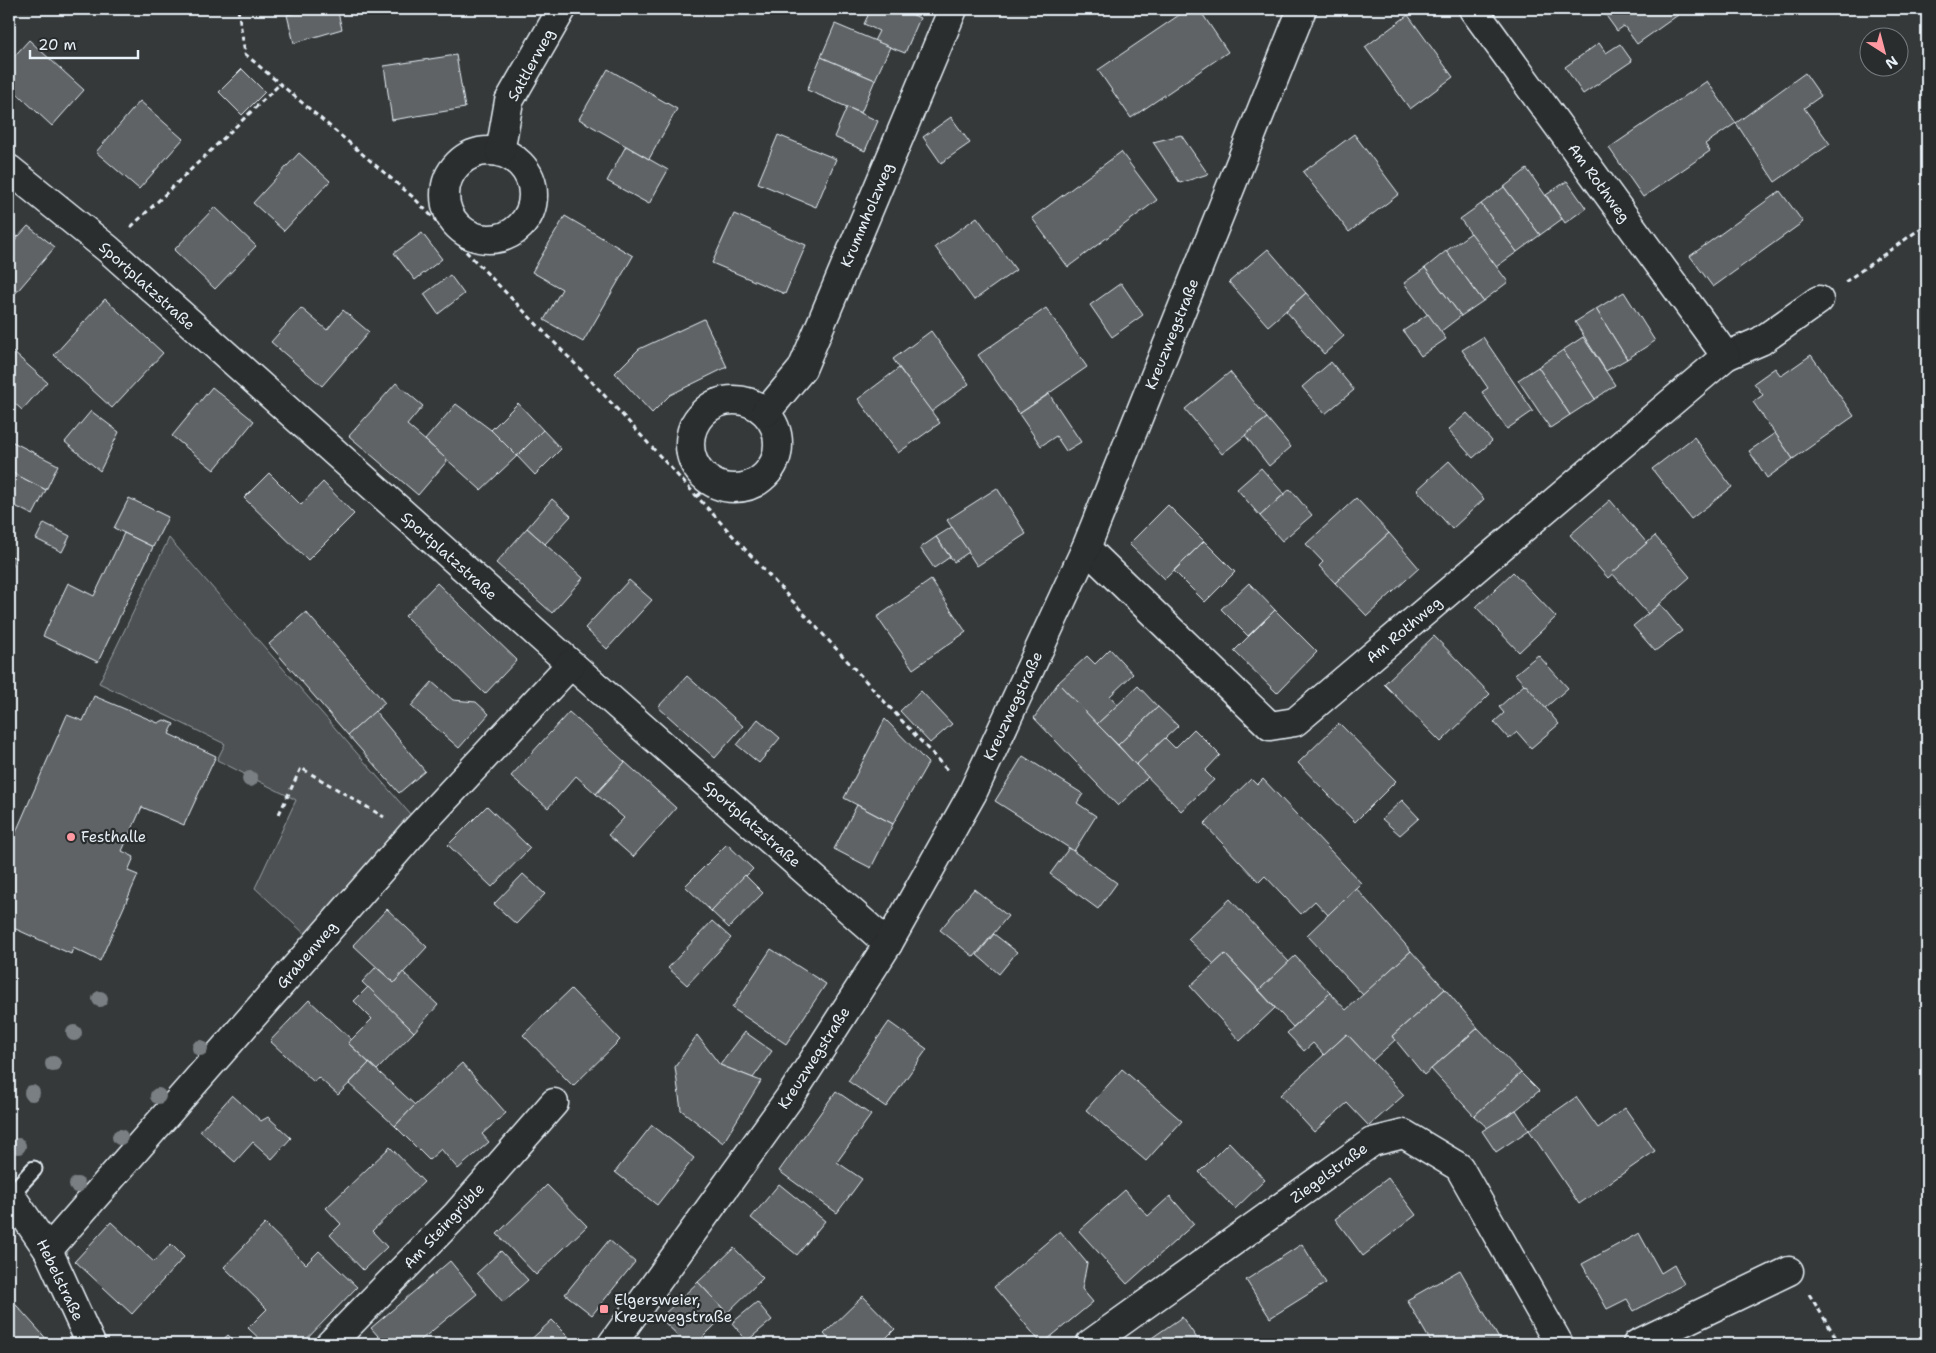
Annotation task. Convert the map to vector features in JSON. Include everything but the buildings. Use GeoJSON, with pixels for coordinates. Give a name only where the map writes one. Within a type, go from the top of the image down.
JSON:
{"type":"FeatureCollection","features":[{"type":"Feature","properties":{"kind":"street","name":"Sattlerweg"},"geometry":{"type":"LineString","coordinates":[[500,152],[509,101],[562,9]]}},
{"type":"Feature","properties":{"kind":"street","name":"Krummholzweg"},"geometry":{"type":"LineString","coordinates":[[766,412],[802,368],[954,9]]}},
{"type":"Feature","properties":{"kind":"street","name":"Kreuzwegstraße"},"geometry":{"type":"LineString","coordinates":[[612,1344],[790,1097],[888,944],[972,794],[1086,548],[1302,9]]}},
{"type":"Feature","properties":{"kind":"street","name":"Am Rothweg"},"geometry":{"type":"LineString","coordinates":[[1473,9],[1726,356]]}},
{"type":"Feature","properties":{"kind":"street"},"geometry":{"type":"LineString","coordinates":[[487,151],[500,152],[513,158],[524,167],[531,180],[534,193],[532,208],[525,221],[516,231],[502,237],[488,239],[460,237],[448,209],[445,196],[447,182],[453,171],[462,161],[474,154],[487,151]]}},
{"type":"Feature","properties":{"kind":"street","name":"Sportplatzstraße"},"geometry":{"type":"LineString","coordinates":[[9,169],[108,249],[571,664],[888,944]]}},
{"type":"Feature","properties":{"kind":"street","name":"Am Rothweg"},"geometry":{"type":"LineString","coordinates":[[1086,548],[1270,726],[1295,722],[1726,356],[1761,341],[1820,300]]}},
{"type":"Feature","properties":{"kind":"street"},"geometry":{"type":"LineString","coordinates":[[740,399],[754,403],[766,412],[774,424],[778,438],[777,453],[772,466],[763,478],[750,486],[735,488],[720,486],[705,490],[708,480],[697,470],[691,456],[689,442],[692,427],[700,414],[711,405],[725,400],[740,399]]}},
{"type":"Feature","properties":{"kind":"street","name":"Grabenweg"},"geometry":{"type":"LineString","coordinates":[[48,1250],[413,834],[571,664]]}},
{"type":"Feature","properties":{"kind":"street","name":"Am Steingrüble"},"geometry":{"type":"LineString","coordinates":[[330,1344],[457,1214],[554,1103]]}},
{"type":"Feature","properties":{"kind":"street","name":"Ziegelstraße"},"geometry":{"type":"LineString","coordinates":[[1090,1344],[1372,1142],[1404,1134],[1459,1167],[1559,1344]]}},
{"type":"Feature","properties":{"kind":"street","name":"Hebelstraße"},"geometry":{"type":"LineString","coordinates":[[10,1194],[48,1250],[91,1344]]}},
{"type":"Feature","properties":{"kind":"street"},"geometry":{"type":"LineString","coordinates":[[1637,1344],[1789,1271]]}},
{"type":"Feature","properties":{"kind":"lane"},"geometry":{"type":"LineString","coordinates":[[10,1194],[34,1169]]}},
{"type":"Feature","properties":{"kind":"path"},"geometry":{"type":"LineString","coordinates":[[238,9],[245,54],[460,237],[583,372],[705,490],[940,764],[972,794]]}},
{"type":"Feature","properties":{"kind":"path"},"geometry":{"type":"LineString","coordinates":[[108,249],[280,84]]}},
{"type":"Feature","properties":{"kind":"path"},"geometry":{"type":"LineString","coordinates":[[1820,300],[1927,224]]}},
{"type":"Feature","properties":{"kind":"path"},"geometry":{"type":"LineString","coordinates":[[278,814],[301,768],[413,834]]}},
{"type":"Feature","properties":{"kind":"path"},"geometry":{"type":"LineString","coordinates":[[1789,1271],[1811,1296],[1840,1344]]}},
{"type":"Feature","properties":{"kind":"shaded area"},"geometry":{"type":"Polygon","coordinates":[[[169,538],[411,815],[307,936],[255,888],[296,800],[217,760],[225,744],[99,683],[169,538]]]}},
{"type":"Feature","properties":{"kind":"place","name":"Festhalle"},"geometry":{"type":"Point","coordinates":[71,837]}},
{"type":"Feature","properties":{"kind":"place","name":"Elgersweier, Kreuzwegstraße"},"geometry":{"type":"Point","coordinates":[604,1309]}}]}
